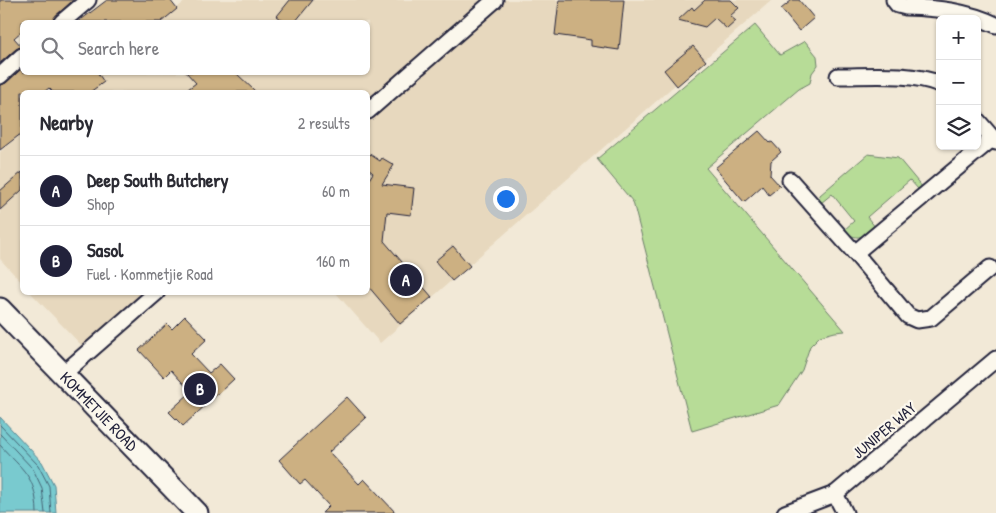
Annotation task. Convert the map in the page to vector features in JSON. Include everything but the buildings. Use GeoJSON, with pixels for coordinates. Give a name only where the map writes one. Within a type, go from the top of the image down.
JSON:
{"type":"FeatureCollection","features":[{"type":"Feature","properties":{"kind":"main road","name":"KOMMETJIE ROAD"},"geometry":{"type":"LineString","coordinates":[[0,309],[197,513]]}},
{"type":"Feature","properties":{"kind":"street"},"geometry":{"type":"LineString","coordinates":[[64,20],[88,0]]}},
{"type":"Feature","properties":{"kind":"street"},"geometry":{"type":"LineString","coordinates":[[370,109],[495,0]]}},
{"type":"Feature","properties":{"kind":"street"},"geometry":{"type":"LineString","coordinates":[[894,0],[898,5],[906,7],[956,11],[971,14],[996,24]]}},
{"type":"Feature","properties":{"kind":"street"},"geometry":{"type":"LineString","coordinates":[[0,76],[20,58]]}},
{"type":"Feature","properties":{"kind":"street"},"geometry":{"type":"LineString","coordinates":[[838,76],[903,77],[936,83]]}},
{"type":"Feature","properties":{"kind":"street"},"geometry":{"type":"LineString","coordinates":[[854,254],[995,140],[981,124]]}},
{"type":"Feature","properties":{"kind":"street"},"geometry":{"type":"LineString","coordinates":[[790,180],[908,316],[917,320],[931,318],[990,268]]}},
{"type":"Feature","properties":{"kind":"street"},"geometry":{"type":"LineString","coordinates":[[63,374],[154,295]]}},
{"type":"Feature","properties":{"kind":"street","name":"JUNIPER WAY"},"geometry":{"type":"LineString","coordinates":[[785,513],[835,494],[996,359]]}},
{"type":"Feature","properties":{"kind":"street"},"geometry":{"type":"LineString","coordinates":[[835,494],[845,513]]}},
{"type":"Feature","properties":{"kind":"shaded area"},"geometry":{"type":"Polygon","coordinates":[[[187,0],[772,0],[380,343],[338,295],[370,295],[370,90],[76,90],[94,75],[370,75],[370,20],[162,20],[187,0]]]}},
{"type":"Feature","properties":{"kind":"shaded area"},"geometry":{"type":"Polygon","coordinates":[[[20,135],[20,281],[0,259],[0,152],[20,135]]]}},
{"type":"Feature","properties":{"kind":"shaded area"},"geometry":{"type":"Polygon","coordinates":[[[33,295],[155,295],[88,352],[33,295]]]}},
{"type":"Feature","properties":{"kind":"green space"},"geometry":{"type":"Polygon","coordinates":[[[755,25],[780,55],[805,41],[817,56],[818,65],[812,73],[810,83],[799,89],[706,168],[845,331],[820,336],[810,346],[802,370],[779,405],[692,431],[633,202],[597,159],[755,25]]]}},
{"type":"Feature","properties":{"kind":"green space"},"geometry":{"type":"Polygon","coordinates":[[[868,154],[898,158],[923,188],[919,190],[910,180],[867,217],[876,228],[864,236],[856,237],[844,230],[854,221],[832,194],[821,203],[819,199],[820,195],[868,154]]]}},
{"type":"Feature","properties":{"kind":"water"},"geometry":{"type":"Polygon","coordinates":[[[0,417],[42,462],[54,485],[56,513],[0,513],[0,417]]]}},
{"type":"Feature","properties":{"kind":"place","name":"Deep South Butchery"},"geometry":{"type":"Point","coordinates":[406,280]}},
{"type":"Feature","properties":{"kind":"place","name":"Sasol"},"geometry":{"type":"Point","coordinates":[200,389]}}]}
